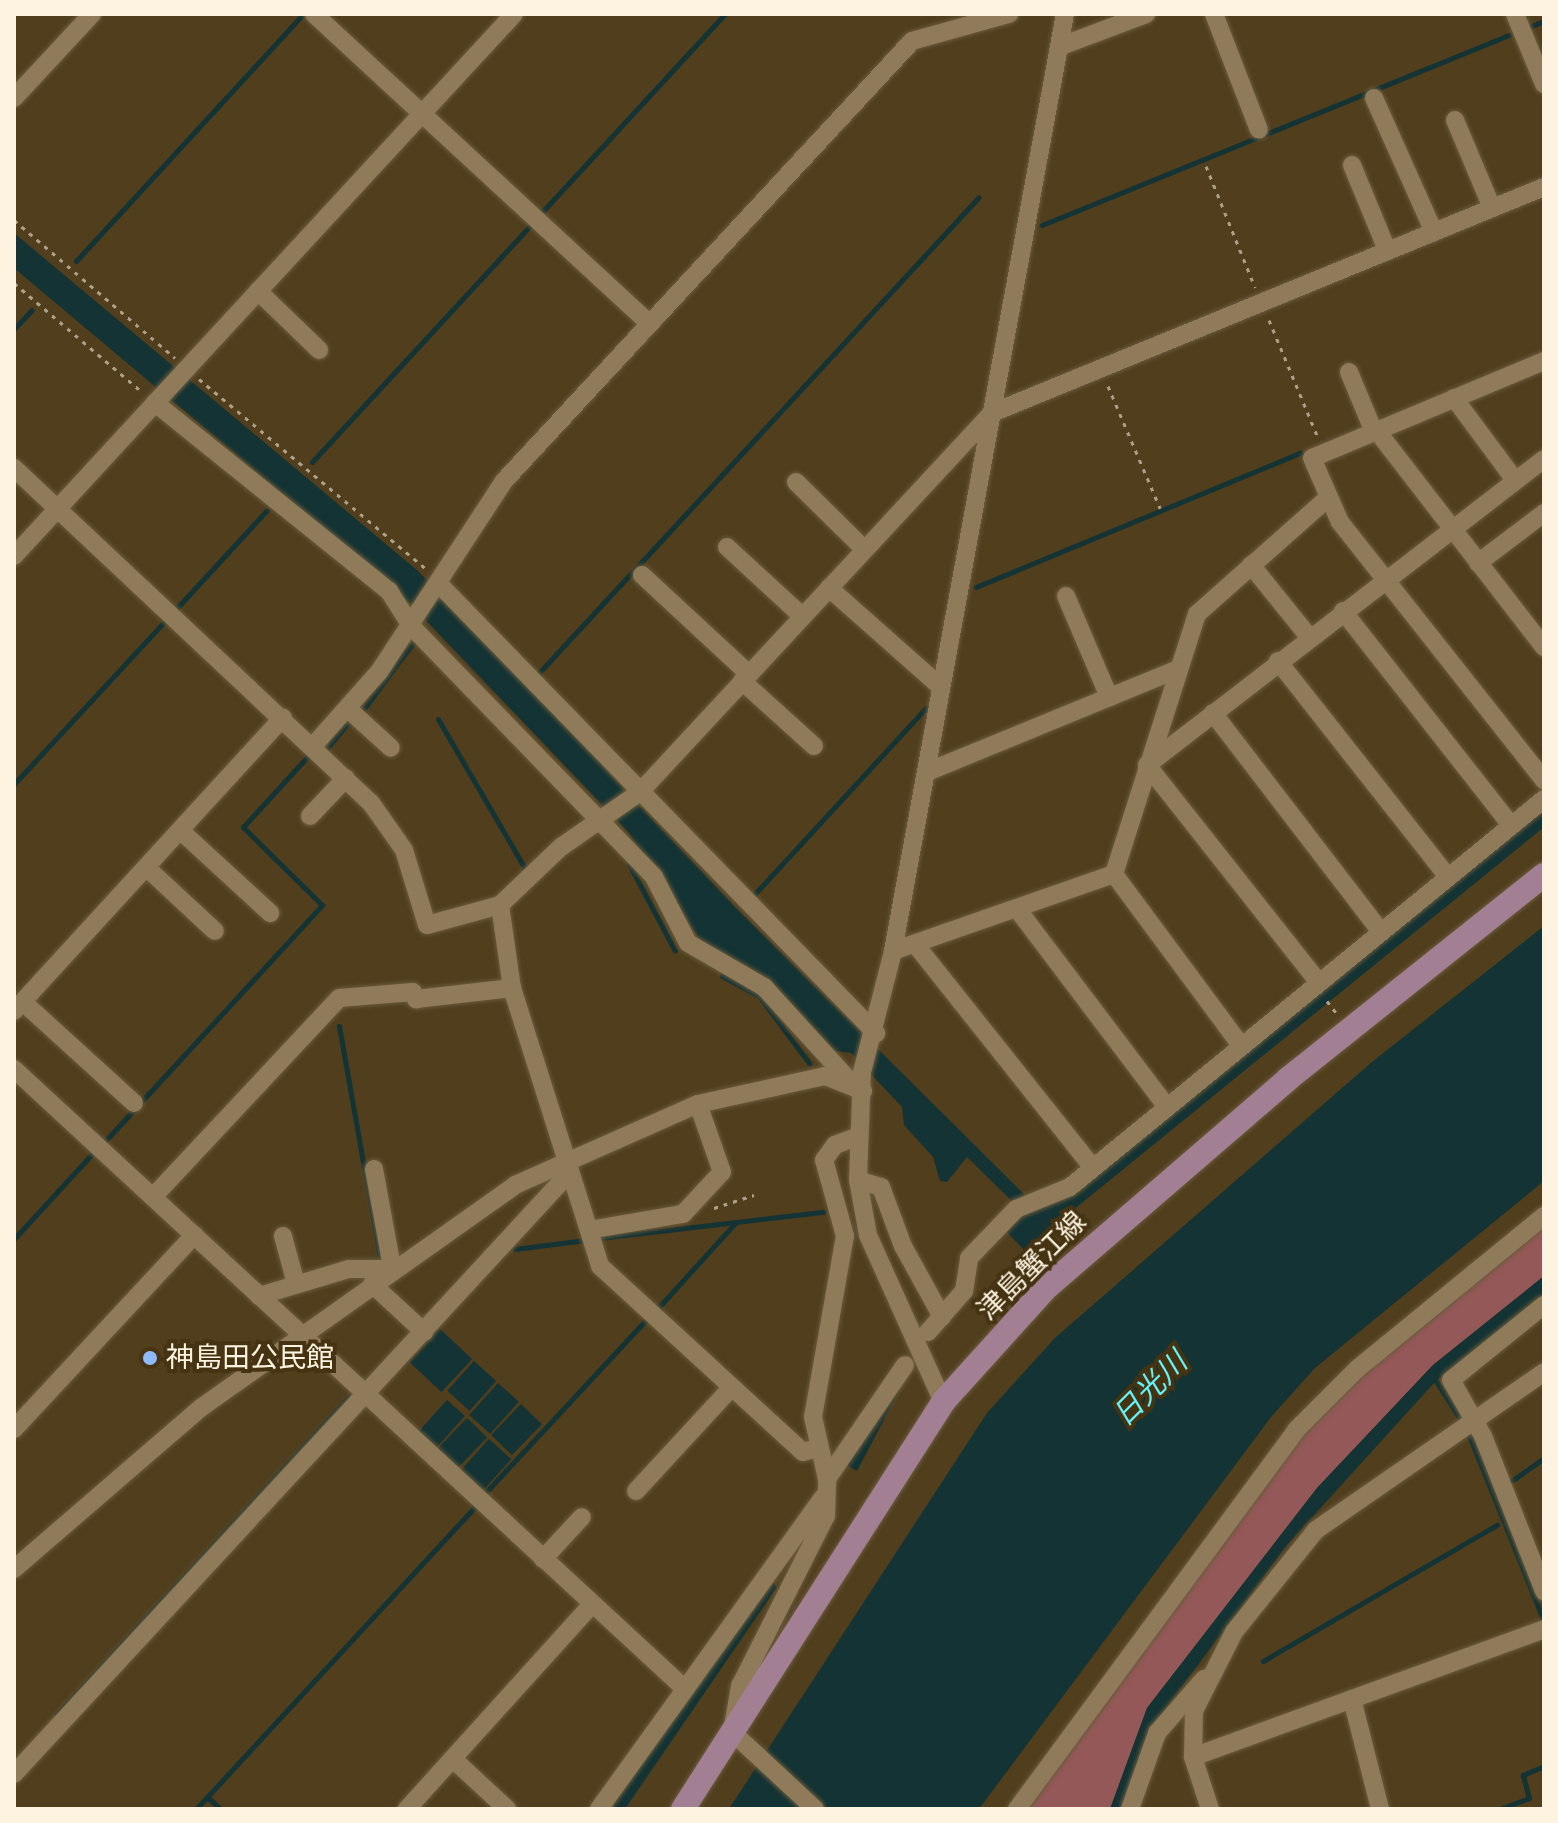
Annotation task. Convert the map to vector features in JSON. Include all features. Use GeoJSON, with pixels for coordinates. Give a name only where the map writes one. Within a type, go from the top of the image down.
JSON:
{"type":"FeatureCollection","features":[{"type":"Feature","properties":{"kind":"main road","name":"津島蟹江線"},"geometry":{"type":"LineString","coordinates":[[683,1809],[943,1402],[1100,1239],[1544,875]]}},
{"type":"Feature","properties":{"kind":"street"},"geometry":{"type":"LineString","coordinates":[[14,98],[92,14]]}},
{"type":"Feature","properties":{"kind":"street"},"geometry":{"type":"LineString","coordinates":[[314,14],[649,323]]}},
{"type":"Feature","properties":{"kind":"street"},"geometry":{"type":"LineString","coordinates":[[14,556],[514,14]]}},
{"type":"Feature","properties":{"kind":"street"},"geometry":{"type":"LineString","coordinates":[[313,746],[347,708],[412,624],[504,481],[912,41],[1009,14]]}},
{"type":"Feature","properties":{"kind":"street"},"geometry":{"type":"LineString","coordinates":[[943,1402],[878,1267],[858,1180],[862,1082],[876,1035],[893,951],[992,413],[1064,45],[1065,14]]}},
{"type":"Feature","properties":{"kind":"street"},"geometry":{"type":"LineString","coordinates":[[1064,45],[1146,14]]}},
{"type":"Feature","properties":{"kind":"street"},"geometry":{"type":"LineString","coordinates":[[1214,14],[1259,130]]}},
{"type":"Feature","properties":{"kind":"street"},"geometry":{"type":"LineString","coordinates":[[1515,14],[1544,84]]}},
{"type":"Feature","properties":{"kind":"street"},"geometry":{"type":"LineString","coordinates":[[1374,98],[1403,142],[1434,232]]}},
{"type":"Feature","properties":{"kind":"street"},"geometry":{"type":"LineString","coordinates":[[1455,120],[1492,208]]}},
{"type":"Feature","properties":{"kind":"street"},"geometry":{"type":"LineString","coordinates":[[1352,165],[1387,250]]}},
{"type":"Feature","properties":{"kind":"street"},"geometry":{"type":"LineString","coordinates":[[14,468],[346,778],[404,850],[427,925],[500,905],[561,847],[606,823],[640,792],[992,413],[1544,187]]}},
{"type":"Feature","properties":{"kind":"street"},"geometry":{"type":"LineString","coordinates":[[258,291],[319,350]]}},
{"type":"Feature","properties":{"kind":"street"},"geometry":{"type":"LineString","coordinates":[[1544,361],[1312,458],[1329,497],[1385,577],[1544,780]]}},
{"type":"Feature","properties":{"kind":"street"},"geometry":{"type":"LineString","coordinates":[[1349,372],[1375,431],[1450,529],[1541,638]]}},
{"type":"Feature","properties":{"kind":"street"},"geometry":{"type":"LineString","coordinates":[[1454,398],[1515,480]]}},
{"type":"Feature","properties":{"kind":"street"},"geometry":{"type":"LineString","coordinates":[[158,401],[389,591],[412,624],[606,823],[654,877],[688,943],[764,987],[827,1062],[862,1082]]}},
{"type":"Feature","properties":{"kind":"street"},"geometry":{"type":"LineString","coordinates":[[1147,765],[1385,577],[1544,459]]}},
{"type":"Feature","properties":{"kind":"street"},"geometry":{"type":"LineString","coordinates":[[796,482],[864,549]]}},
{"type":"Feature","properties":{"kind":"street"},"geometry":{"type":"LineString","coordinates":[[1114,874],[1197,614],[1329,497]]}},
{"type":"Feature","properties":{"kind":"street"},"geometry":{"type":"LineString","coordinates":[[1478,563],[1544,513]]}},
{"type":"Feature","properties":{"kind":"street"},"geometry":{"type":"LineString","coordinates":[[727,547],[802,616]]}},
{"type":"Feature","properties":{"kind":"street"},"geometry":{"type":"LineString","coordinates":[[1251,565],[1309,637]]}},
{"type":"Feature","properties":{"kind":"street"},"geometry":{"type":"LineString","coordinates":[[642,575],[814,746]]}},
{"type":"Feature","properties":{"kind":"street"},"geometry":{"type":"LineString","coordinates":[[438,585],[876,1035]]}},
{"type":"Feature","properties":{"kind":"street"},"geometry":{"type":"LineString","coordinates":[[829,588],[941,687]]}},
{"type":"Feature","properties":{"kind":"street"},"geometry":{"type":"LineString","coordinates":[[1066,596],[1109,697]]}},
{"type":"Feature","properties":{"kind":"street"},"geometry":{"type":"LineString","coordinates":[[1343,611],[1511,825]]}},
{"type":"Feature","properties":{"kind":"street"},"geometry":{"type":"LineString","coordinates":[[1278,661],[1447,876]]}},
{"type":"Feature","properties":{"kind":"street"},"geometry":{"type":"LineString","coordinates":[[927,772],[1178,669]]}},
{"type":"Feature","properties":{"kind":"street"},"geometry":{"type":"LineString","coordinates":[[347,708],[391,748]]}},
{"type":"Feature","properties":{"kind":"street"},"geometry":{"type":"LineString","coordinates":[[1213,713],[1379,929]]}},
{"type":"Feature","properties":{"kind":"street"},"geometry":{"type":"LineString","coordinates":[[134,1103],[18,1006],[182,832],[283,717]]}},
{"type":"Feature","properties":{"kind":"street"},"geometry":{"type":"LineString","coordinates":[[1147,765],[1316,979]]}},
{"type":"Feature","properties":{"kind":"street"},"geometry":{"type":"LineString","coordinates":[[310,816],[346,778]]}},
{"type":"Feature","properties":{"kind":"street"},"geometry":{"type":"LineString","coordinates":[[928,1332],[964,1291],[969,1258],[1016,1209],[1037,1197],[1070,1187],[1316,979],[1544,799]]}},
{"type":"Feature","properties":{"kind":"street"},"geometry":{"type":"LineString","coordinates":[[182,832],[270,913]]}},
{"type":"Feature","properties":{"kind":"street"},"geometry":{"type":"LineString","coordinates":[[148,869],[215,931]]}},
{"type":"Feature","properties":{"kind":"street"},"geometry":{"type":"LineString","coordinates":[[893,951],[1018,910],[1114,874]]}},
{"type":"Feature","properties":{"kind":"street"},"geometry":{"type":"LineString","coordinates":[[1114,874],[1240,1044]]}},
{"type":"Feature","properties":{"kind":"street"},"geometry":{"type":"LineString","coordinates":[[500,905],[512,988],[600,1266],[803,1452],[818,1448]]}},
{"type":"Feature","properties":{"kind":"street"},"geometry":{"type":"LineString","coordinates":[[1018,910],[1166,1106]]}},
{"type":"Feature","properties":{"kind":"street"},"geometry":{"type":"LineString","coordinates":[[915,944],[1093,1168]]}},
{"type":"Feature","properties":{"kind":"street"},"geometry":{"type":"LineString","coordinates":[[153,1197],[339,998],[413,992],[416,999],[512,988]]}},
{"type":"Feature","properties":{"kind":"street"},"geometry":{"type":"LineString","coordinates":[[14,1069],[682,1686]]}},
{"type":"Feature","properties":{"kind":"street"},"geometry":{"type":"LineString","coordinates":[[14,1569],[300,1333],[391,1268],[568,1165],[698,1104],[825,1076],[862,1082]]}},
{"type":"Feature","properties":{"kind":"street"},"geometry":{"type":"LineString","coordinates":[[589,1230],[683,1214],[722,1172],[698,1104]]}},
{"type":"Feature","properties":{"kind":"street"},"geometry":{"type":"LineString","coordinates":[[815,1809],[732,1732],[740,1686],[826,1516],[825,1488],[813,1417],[845,1236],[824,1160],[835,1145],[858,1136]]}},
{"type":"Feature","properties":{"kind":"street"},"geometry":{"type":"LineString","coordinates":[[14,1774],[424,1332],[568,1165]]}},
{"type":"Feature","properties":{"kind":"street"},"geometry":{"type":"LineString","coordinates":[[374,1169],[391,1268]]}},
{"type":"Feature","properties":{"kind":"street"},"geometry":{"type":"LineString","coordinates":[[858,1180],[881,1187],[942,1317]]}},
{"type":"Feature","properties":{"kind":"street"},"geometry":{"type":"LineString","coordinates":[[1017,1809],[1296,1430],[1357,1369],[1544,1216]]}},
{"type":"Feature","properties":{"kind":"street"},"geometry":{"type":"LineString","coordinates":[[14,1429],[194,1235]]}},
{"type":"Feature","properties":{"kind":"street"},"geometry":{"type":"LineString","coordinates":[[283,1236],[296,1284]]}},
{"type":"Feature","properties":{"kind":"street"},"geometry":{"type":"LineString","coordinates":[[259,1296],[349,1269],[391,1268]]}},
{"type":"Feature","properties":{"kind":"street"},"geometry":{"type":"LineString","coordinates":[[372,1284],[424,1332]]}},
{"type":"Feature","properties":{"kind":"street"},"geometry":{"type":"LineString","coordinates":[[1544,1305],[1451,1380],[1544,1591]]}},
{"type":"Feature","properties":{"kind":"street"},"geometry":{"type":"LineString","coordinates":[[599,1809],[682,1686],[825,1488],[905,1365]]}},
{"type":"Feature","properties":{"kind":"street"},"geometry":{"type":"LineString","coordinates":[[1130,1809],[1157,1733],[1207,1676],[1316,1530],[1544,1372]]}},
{"type":"Feature","properties":{"kind":"street"},"geometry":{"type":"LineString","coordinates":[[636,1491],[731,1388]]}},
{"type":"Feature","properties":{"kind":"street"},"geometry":{"type":"LineString","coordinates":[[543,1559],[582,1517]]}},
{"type":"Feature","properties":{"kind":"street"},"geometry":{"type":"LineString","coordinates":[[407,1809],[592,1604]]}},
{"type":"Feature","properties":{"kind":"street"},"geometry":{"type":"LineString","coordinates":[[1193,1757],[1543,1629]]}},
{"type":"Feature","properties":{"kind":"street"},"geometry":{"type":"LineString","coordinates":[[1207,1676],[1194,1711],[1193,1757],[1210,1809]]}},
{"type":"Feature","properties":{"kind":"street"},"geometry":{"type":"LineString","coordinates":[[1352,1699],[1380,1809]]}},
{"type":"Feature","properties":{"kind":"street"},"geometry":{"type":"LineString","coordinates":[[453,1759],[507,1809]]}},
{"type":"Feature","properties":{"kind":"path"},"geometry":{"type":"LineString","coordinates":[[1206,166],[1324,453]]}},
{"type":"Feature","properties":{"kind":"path"},"geometry":{"type":"LineString","coordinates":[[14,220],[438,585]]}},
{"type":"Feature","properties":{"kind":"path"},"geometry":{"type":"LineString","coordinates":[[14,283],[158,401]]}},
{"type":"Feature","properties":{"kind":"path"},"geometry":{"type":"LineString","coordinates":[[1100,368],[1160,508]]}},
{"type":"Feature","properties":{"kind":"path"},"geometry":{"type":"LineString","coordinates":[[683,1214],[754,1195]]}},
{"type":"Feature","properties":{"kind":"shaded area"},"geometry":{"type":"Polygon","coordinates":[[[1544,1221],[1544,1276],[1433,1365],[1317,1488],[1147,1708],[1110,1809],[1022,1809],[1322,1408],[1544,1221]]]}},
{"type":"Feature","properties":{"kind":"water"},"geometry":{"type":"Polygon","coordinates":[[[14,233],[418,571],[737,909],[1038,1208],[1079,1192],[1303,997],[1544,807],[1544,827],[1024,1250],[1007,1232],[1025,1214],[967,1157],[947,1182],[940,1181],[933,1157],[904,1125],[902,1107],[851,1053],[828,1050],[703,944],[628,832],[396,589],[14,268],[14,233]]]}},
{"type":"Feature","properties":{"kind":"water","name":"日光川"},"geometry":{"type":"Polygon","coordinates":[[[1544,926],[1544,1181],[1315,1368],[1271,1417],[979,1809],[729,1809],[987,1413],[1055,1338],[1372,1062],[1544,926]]]}},
{"type":"Feature","properties":{"kind":"water"},"geometry":{"type":"Polygon","coordinates":[[[1544,1276],[1544,1294],[1434,1383],[1287,1545],[1154,1724],[1124,1809],[1110,1809],[1147,1708],[1317,1488],[1433,1365],[1544,1276]]]}},
{"type":"Feature","properties":{"kind":"water"},"geometry":{"type":"Polygon","coordinates":[[[440,1329],[472,1359],[441,1392],[409,1362],[440,1329]]]}},
{"type":"Feature","properties":{"kind":"water"},"geometry":{"type":"Polygon","coordinates":[[[474,1361],[496,1381],[470,1411],[447,1391],[474,1361]]]}},
{"type":"Feature","properties":{"kind":"water"},"geometry":{"type":"Polygon","coordinates":[[[498,1383],[519,1402],[490,1434],[469,1415],[498,1383]]]}},
{"type":"Feature","properties":{"kind":"water"},"geometry":{"type":"Polygon","coordinates":[[[901,1387],[857,1471],[845,1464],[901,1387]]]}},
{"type":"Feature","properties":{"kind":"water"},"geometry":{"type":"Polygon","coordinates":[[[447,1400],[465,1416],[437,1447],[419,1431],[447,1400]]]}},
{"type":"Feature","properties":{"kind":"water"},"geometry":{"type":"Polygon","coordinates":[[[521,1404],[542,1424],[512,1455],[491,1435],[521,1404]]]}},
{"type":"Feature","properties":{"kind":"water"},"geometry":{"type":"Polygon","coordinates":[[[467,1418],[487,1437],[458,1468],[438,1448],[467,1418]]]}},
{"type":"Feature","properties":{"kind":"water"},"geometry":{"type":"Polygon","coordinates":[[[489,1439],[511,1459],[483,1490],[461,1470],[489,1439]]]}},
{"type":"Feature","properties":{"kind":"water"},"geometry":{"type":"Polygon","coordinates":[[[768,1579],[777,1587],[625,1809],[607,1809],[768,1579]]]}},
{"type":"Feature","properties":{"kind":"waterway"},"geometry":{"type":"LineString","coordinates":[[543,211],[725,14]]}},
{"type":"Feature","properties":{"kind":"waterway"},"geometry":{"type":"LineString","coordinates":[[76,261],[301,16]]}},
{"type":"Feature","properties":{"kind":"waterway"},"geometry":{"type":"LineString","coordinates":[[1532,26],[1544,21]]}},
{"type":"Feature","properties":{"kind":"waterway"},"geometry":{"type":"LineString","coordinates":[[1042,225],[1509,35]]}},
{"type":"Feature","properties":{"kind":"waterway"},"geometry":{"type":"LineString","coordinates":[[536,676],[979,197]]}},
{"type":"Feature","properties":{"kind":"waterway"},"geometry":{"type":"LineString","coordinates":[[312,462],[530,226]]}},
{"type":"Feature","properties":{"kind":"waterway"},"geometry":{"type":"LineString","coordinates":[[14,329],[32,310]]}},
{"type":"Feature","properties":{"kind":"waterway"},"geometry":{"type":"LineString","coordinates":[[976,587],[1300,453]]}},
{"type":"Feature","properties":{"kind":"waterway"},"geometry":{"type":"LineString","coordinates":[[176,609],[267,510]]}},
{"type":"Feature","properties":{"kind":"waterway"},"geometry":{"type":"LineString","coordinates":[[14,784],[166,620]]}},
{"type":"Feature","properties":{"kind":"waterway"},"geometry":{"type":"LineString","coordinates":[[363,710],[415,640]]}},
{"type":"Feature","properties":{"kind":"waterway"},"geometry":{"type":"LineString","coordinates":[[751,898],[926,708]]}},
{"type":"Feature","properties":{"kind":"waterway"},"geometry":{"type":"LineString","coordinates":[[438,719],[526,870]]}},
{"type":"Feature","properties":{"kind":"waterway"},"geometry":{"type":"LineString","coordinates":[[328,747],[349,722]]}},
{"type":"Feature","properties":{"kind":"waterway"},"geometry":{"type":"LineString","coordinates":[[107,1139],[322,905],[243,827],[310,754]]}},
{"type":"Feature","properties":{"kind":"waterway"},"geometry":{"type":"LineString","coordinates":[[629,864],[675,951]]}},
{"type":"Feature","properties":{"kind":"waterway"},"geometry":{"type":"LineString","coordinates":[[722,976],[759,996],[809,1063]]}},
{"type":"Feature","properties":{"kind":"waterway"},"geometry":{"type":"LineString","coordinates":[[339,1026],[380,1259]]}},
{"type":"Feature","properties":{"kind":"waterway"},"geometry":{"type":"LineString","coordinates":[[14,1239],[92,1154]]}},
{"type":"Feature","properties":{"kind":"waterway"},"geometry":{"type":"LineString","coordinates":[[600,1238],[823,1212]]}},
{"type":"Feature","properties":{"kind":"waterway"},"geometry":{"type":"LineString","coordinates":[[658,1308],[735,1223]]}},
{"type":"Feature","properties":{"kind":"waterway"},"geometry":{"type":"LineString","coordinates":[[515,1249],[585,1240]]}},
{"type":"Feature","properties":{"kind":"waterway"},"geometry":{"type":"LineString","coordinates":[[486,1492],[645,1321]]}},
{"type":"Feature","properties":{"kind":"waterway"},"geometry":{"type":"LineString","coordinates":[[1433,1376],[1462,1422]]}},
{"type":"Feature","properties":{"kind":"waterway"},"geometry":{"type":"LineString","coordinates":[[57,1714],[349,1397]]}},
{"type":"Feature","properties":{"kind":"waterway"},"geometry":{"type":"LineString","coordinates":[[1467,1430],[1544,1622]]}},
{"type":"Feature","properties":{"kind":"waterway"},"geometry":{"type":"LineString","coordinates":[[1510,1482],[1544,1458]]}},
{"type":"Feature","properties":{"kind":"waterway"},"geometry":{"type":"LineString","coordinates":[[196,1809],[474,1508]]}},
{"type":"Feature","properties":{"kind":"waterway"},"geometry":{"type":"LineString","coordinates":[[1263,1661],[1497,1525]]}},
{"type":"Feature","properties":{"kind":"waterway"},"geometry":{"type":"LineString","coordinates":[[1499,1809],[1529,1798],[1523,1775],[1544,1766]]}},
{"type":"Feature","properties":{"kind":"waterway"},"geometry":{"type":"LineString","coordinates":[[207,1797],[221,1809]]}},
{"type":"Feature","properties":{"kind":"place","name":"神島田公民館"},"geometry":{"type":"Point","coordinates":[150,1358]}}]}
